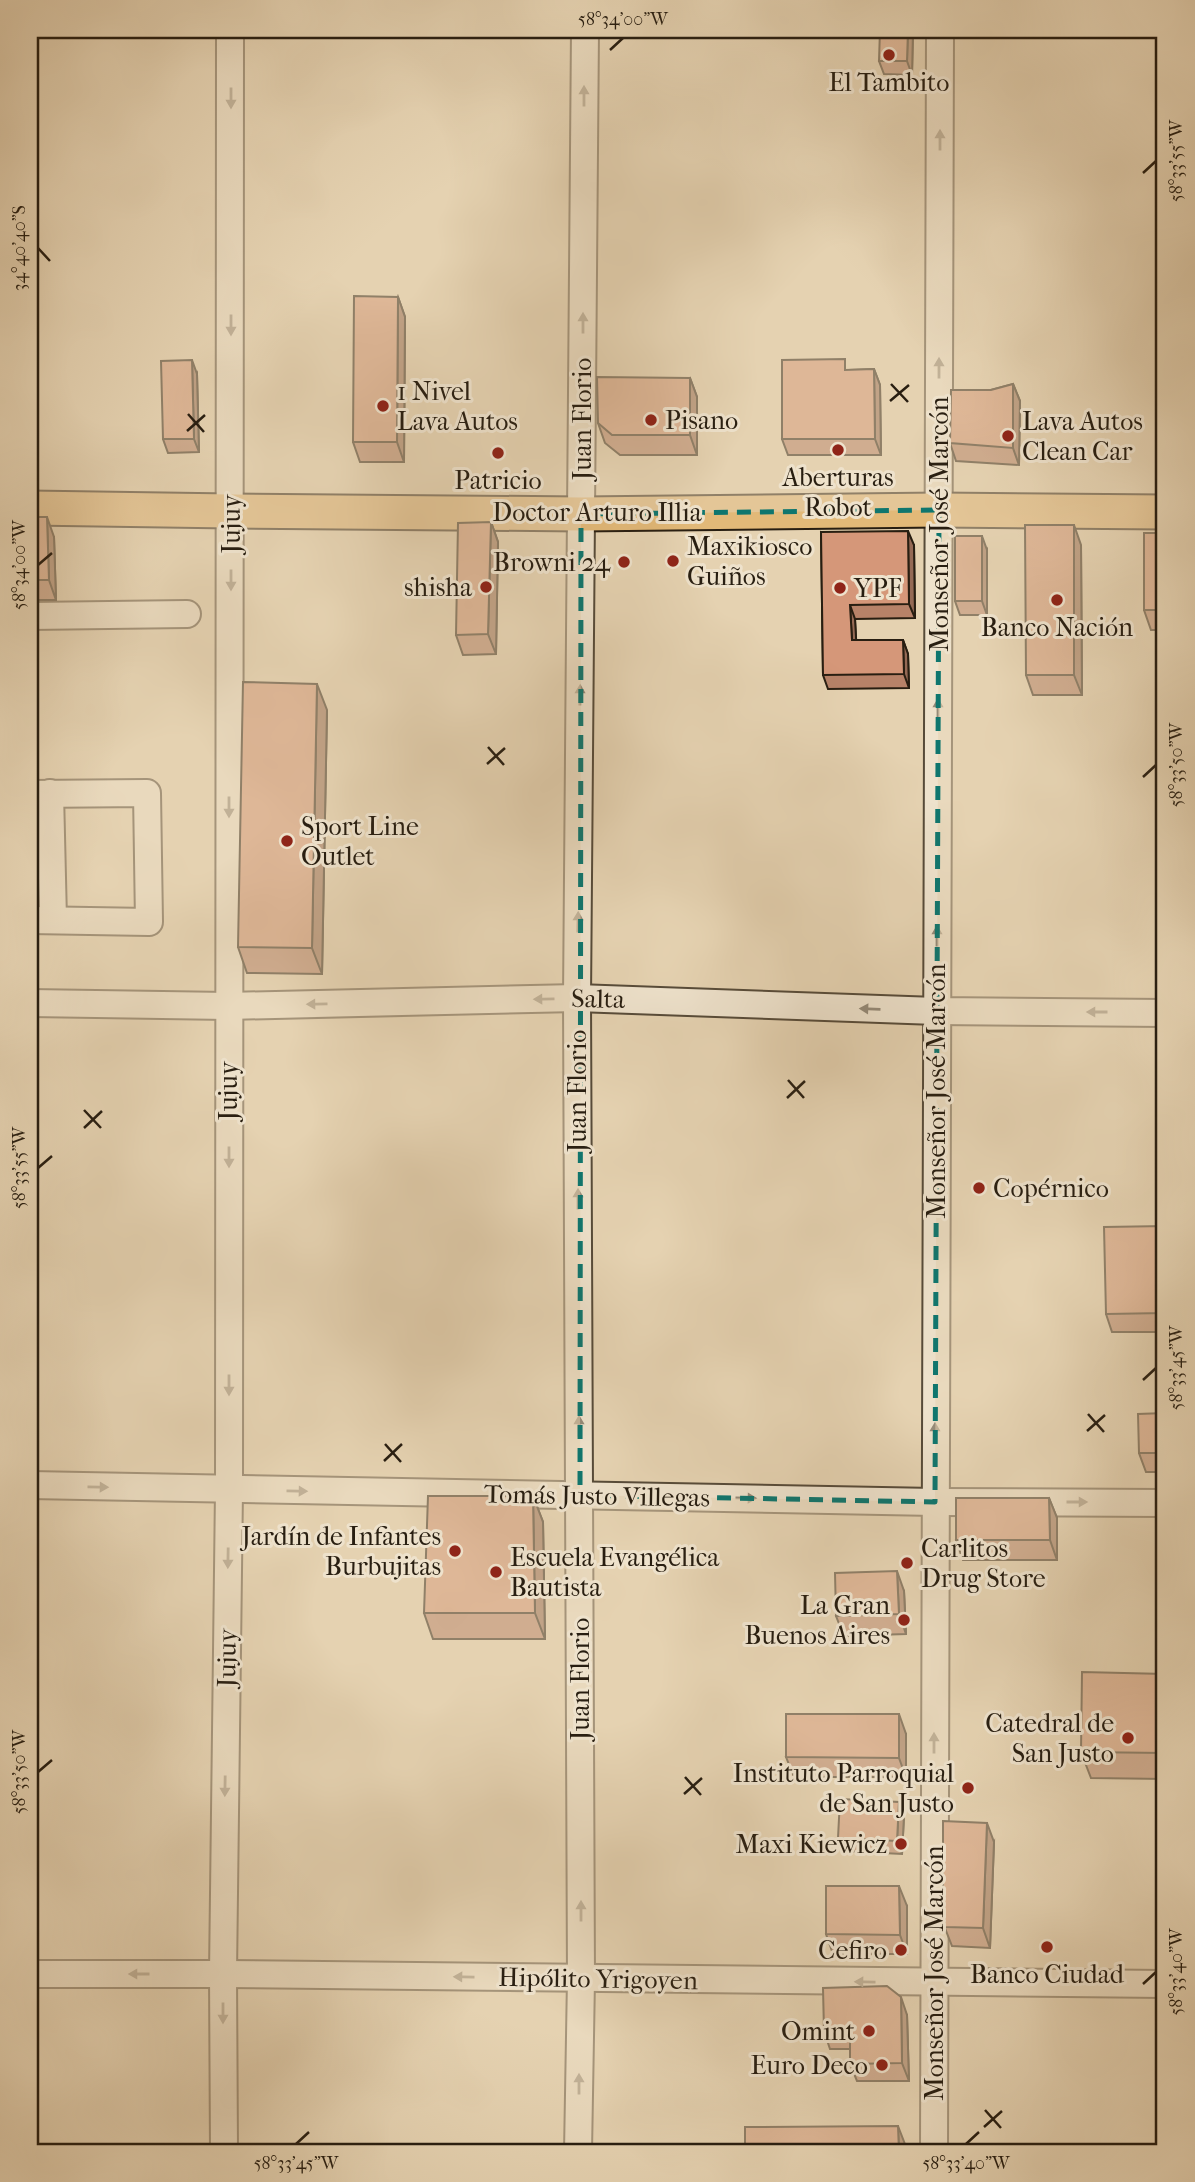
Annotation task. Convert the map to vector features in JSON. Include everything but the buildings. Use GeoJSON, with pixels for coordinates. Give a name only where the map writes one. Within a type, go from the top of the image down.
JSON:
{"type":"FeatureCollection","features":[{"type":"Feature","properties":{"kind":"main road","name":"Doctor Arturo Illia"},"geometry":{"type":"LineString","coordinates":[[30,508],[581,514],[939,510],[1165,512]]}},
{"type":"Feature","properties":{"kind":"street","name":"Jujuy"},"geometry":{"type":"LineString","coordinates":[[224,2152],[223,1974],[229,1490],[230,30]]}},
{"type":"Feature","properties":{"kind":"street","name":"Juan Florio"},"geometry":{"type":"LineString","coordinates":[[578,2152],[581,1979],[577,998],[585,30]]}},
{"type":"Feature","properties":{"kind":"street","name":"Monseñor José Marcón"},"geometry":{"type":"LineString","coordinates":[[934,2152],[940,30]]}},
{"type":"Feature","properties":{"kind":"street"},"geometry":{"type":"LineString","coordinates":[[30,616],[187,614]]}},
{"type":"Feature","properties":{"kind":"street"},"geometry":{"type":"LineString","coordinates":[[40,793],[148,793],[149,922],[41,920],[40,793]]}},
{"type":"Feature","properties":{"kind":"street","name":"Salta"},"geometry":{"type":"LineString","coordinates":[[30,1003],[228,1006],[577,998],[936,1011],[1165,1013]]}},
{"type":"Feature","properties":{"kind":"street","name":"Tomás Justo Villegas"},"geometry":{"type":"LineString","coordinates":[[30,1485],[935,1502],[1165,1503]]}},
{"type":"Feature","properties":{"kind":"street","name":"Hipólito Yrigoyen"},"geometry":{"type":"LineString","coordinates":[[30,1974],[1165,1984]]}},
{"type":"Feature","properties":{"kind":"highlighted area"},"geometry":{"type":"Polygon","coordinates":[[[939,510],[935,1502],[580,1495],[581,514],[939,510]]]}},
{"type":"Feature","properties":{"kind":"place","name":"El Tambito"},"geometry":{"type":"Point","coordinates":[889,55]}},
{"type":"Feature","properties":{"kind":"place","name":"1 Nivel Lava Autos"},"geometry":{"type":"Point","coordinates":[383,406]}},
{"type":"Feature","properties":{"kind":"place","name":"Pisano"},"geometry":{"type":"Point","coordinates":[651,420]}},
{"type":"Feature","properties":{"kind":"place","name":"Lava Autos Clean Car"},"geometry":{"type":"Point","coordinates":[1008,436]}},
{"type":"Feature","properties":{"kind":"place","name":"Aberturas Robot"},"geometry":{"type":"Point","coordinates":[838,450]}},
{"type":"Feature","properties":{"kind":"place","name":"Patricio"},"geometry":{"type":"Point","coordinates":[498,453]}},
{"type":"Feature","properties":{"kind":"place","name":"Maxikiosco Guiños"},"geometry":{"type":"Point","coordinates":[673,561]}},
{"type":"Feature","properties":{"kind":"place","name":"Browni 24"},"geometry":{"type":"Point","coordinates":[624,562]}},
{"type":"Feature","properties":{"kind":"place","name":"shisha"},"geometry":{"type":"Point","coordinates":[486,587]}},
{"type":"Feature","properties":{"kind":"place","name":"YPF"},"geometry":{"type":"Point","coordinates":[840,588]}},
{"type":"Feature","properties":{"kind":"place","name":"Banco Nación"},"geometry":{"type":"Point","coordinates":[1057,600]}},
{"type":"Feature","properties":{"kind":"place","name":"Sport Line Outlet"},"geometry":{"type":"Point","coordinates":[287,841]}},
{"type":"Feature","properties":{"kind":"place","name":"Copérnico"},"geometry":{"type":"Point","coordinates":[979,1188]}},
{"type":"Feature","properties":{"kind":"place","name":"Jardín de Infantes Burbujitas"},"geometry":{"type":"Point","coordinates":[455,1551]}},
{"type":"Feature","properties":{"kind":"place","name":"Carlitos Drug Store"},"geometry":{"type":"Point","coordinates":[907,1563]}},
{"type":"Feature","properties":{"kind":"place","name":"Escuela Evangélica Bautista"},"geometry":{"type":"Point","coordinates":[496,1572]}},
{"type":"Feature","properties":{"kind":"place","name":"La Gran Buenos Aires"},"geometry":{"type":"Point","coordinates":[904,1620]}},
{"type":"Feature","properties":{"kind":"place","name":"Catedral de San Justo"},"geometry":{"type":"Point","coordinates":[1128,1738]}},
{"type":"Feature","properties":{"kind":"place","name":"Instituto Parroquial de San Justo"},"geometry":{"type":"Point","coordinates":[968,1788]}},
{"type":"Feature","properties":{"kind":"place","name":"Maxi Kiewicz"},"geometry":{"type":"Point","coordinates":[901,1844]}},
{"type":"Feature","properties":{"kind":"place","name":"Banco Ciudad"},"geometry":{"type":"Point","coordinates":[1047,1947]}},
{"type":"Feature","properties":{"kind":"place","name":"Cefiro"},"geometry":{"type":"Point","coordinates":[901,1950]}},
{"type":"Feature","properties":{"kind":"place","name":"Omint"},"geometry":{"type":"Point","coordinates":[869,2031]}},
{"type":"Feature","properties":{"kind":"place","name":"Euro Deco"},"geometry":{"type":"Point","coordinates":[882,2065]}}]}
